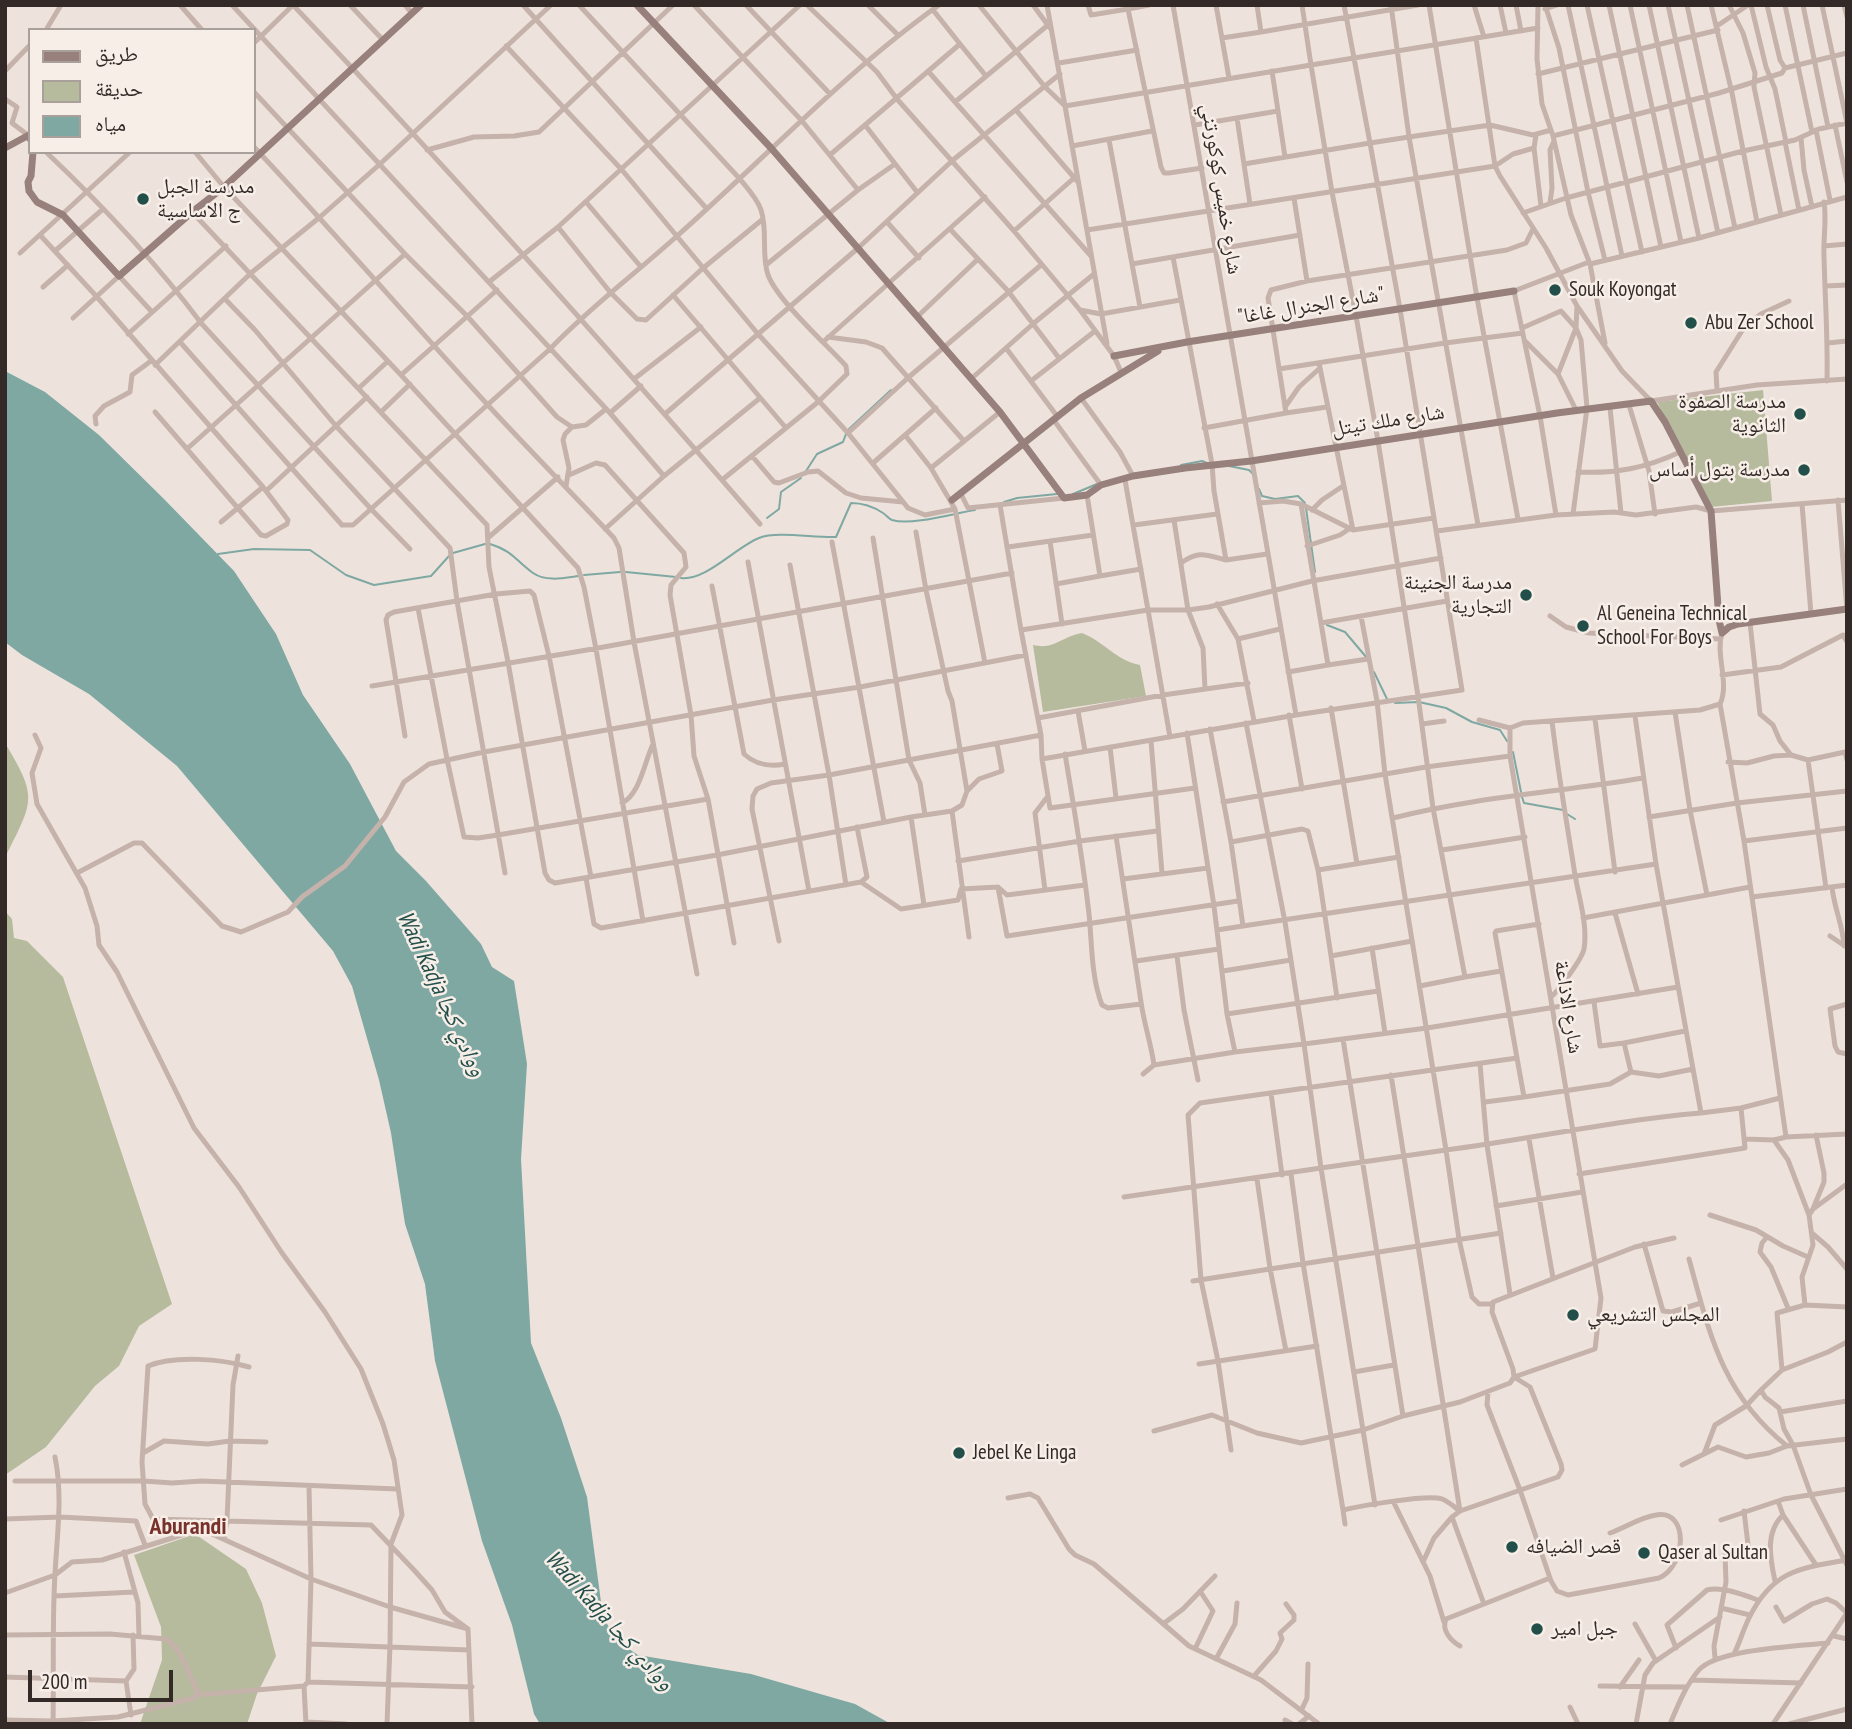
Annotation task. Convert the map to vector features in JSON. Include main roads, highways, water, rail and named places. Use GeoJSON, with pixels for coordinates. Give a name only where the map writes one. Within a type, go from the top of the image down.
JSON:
{"type":"FeatureCollection","features":[{"type":"Feature","properties":{"kind":"main road"},"geometry":{"type":"LineString","coordinates":[[257,150],[287,128],[421,5]]}},
{"type":"Feature","properties":{"kind":"main road"},"geometry":{"type":"LineString","coordinates":[[637,5],[710,86],[771,148],[1000,412],[1023,443]]}},
{"type":"Feature","properties":{"kind":"main road"},"geometry":{"type":"LineString","coordinates":[[5,148],[28,136]]}},
{"type":"Feature","properties":{"kind":"main road"},"geometry":{"type":"LineString","coordinates":[[33,154],[31,176],[27,182],[29,191],[37,202],[63,215],[120,276],[224,187],[253,154]]}},
{"type":"Feature","properties":{"kind":"main road","name":"\"شارع الجنرال غاغا\""},"geometry":{"type":"LineString","coordinates":[[1114,356],[1514,291]]}},
{"type":"Feature","properties":{"kind":"main road"},"geometry":{"type":"LineString","coordinates":[[952,500],[1081,398],[1162,348]]}},
{"type":"Feature","properties":{"kind":"main road","name":"شارع ملك تيتل"},"geometry":{"type":"LineString","coordinates":[[1023,443],[1064,498],[1087,495],[1101,485],[1129,478],[1212,464],[1251,461],[1499,421],[1651,401],[1665,422],[1711,510],[1721,636],[1728,627],[1847,609]]}},
{"type":"Feature","properties":{"kind":"water","name":"Wadi Kadja ووادي كجا"},"geometry":{"type":"Polygon","coordinates":[[[5,371],[45,392],[99,435],[234,571],[276,634],[303,695],[350,764],[396,851],[481,944],[492,967],[514,981],[527,1064],[521,1159],[531,1343],[561,1418],[587,1497],[603,1617],[617,1641],[638,1655],[751,1674],[855,1704],[891,1724],[540,1724],[534,1714],[512,1625],[482,1541],[435,1361],[425,1284],[405,1224],[391,1133],[352,986],[333,951],[177,766],[89,694],[22,655],[5,642],[5,371]]]}},
{"type":"Feature","properties":{"kind":"waterway"},"geometry":{"type":"LineString","coordinates":[[849,429],[891,390]]}},
{"type":"Feature","properties":{"kind":"waterway"},"geometry":{"type":"LineString","coordinates":[[806,471],[817,454],[843,442],[846,434]]}},
{"type":"Feature","properties":{"kind":"waterway"},"geometry":{"type":"LineString","coordinates":[[1181,465],[1202,461],[1207,463]]}},
{"type":"Feature","properties":{"kind":"waterway"},"geometry":{"type":"LineString","coordinates":[[1229,466],[1249,470],[1253,474]]}},
{"type":"Feature","properties":{"kind":"waterway"},"geometry":{"type":"LineString","coordinates":[[767,518],[779,509],[781,492],[801,478]]}},
{"type":"Feature","properties":{"kind":"waterway"},"geometry":{"type":"LineString","coordinates":[[1073,494],[1097,484]]}},
{"type":"Feature","properties":{"kind":"waterway"},"geometry":{"type":"LineString","coordinates":[[1259,489],[1262,496],[1275,499],[1298,496],[1305,503]]}},
{"type":"Feature","properties":{"kind":"waterway"},"geometry":{"type":"LineString","coordinates":[[1004,502],[1057,494]]}},
{"type":"Feature","properties":{"kind":"waterway"},"geometry":{"type":"LineString","coordinates":[[681,578],[691,578],[711,569],[759,538],[785,535],[836,537],[851,503],[872,507],[891,519],[900,521],[922,520],[975,510]]}},
{"type":"Feature","properties":{"kind":"waterway"},"geometry":{"type":"LineString","coordinates":[[1306,508],[1315,572]]}},
{"type":"Feature","properties":{"kind":"waterway"},"geometry":{"type":"LineString","coordinates":[[453,553],[485,544]]}},
{"type":"Feature","properties":{"kind":"waterway"},"geometry":{"type":"LineString","coordinates":[[490,544],[509,553],[538,576],[555,579],[578,576]]}},
{"type":"Feature","properties":{"kind":"waterway"},"geometry":{"type":"LineString","coordinates":[[218,554],[254,549],[310,550],[346,575],[374,585],[431,576],[449,556]]}},
{"type":"Feature","properties":{"kind":"waterway"},"geometry":{"type":"LineString","coordinates":[[584,575],[620,572]]}},
{"type":"Feature","properties":{"kind":"waterway"},"geometry":{"type":"LineString","coordinates":[[626,572],[676,577]]}},
{"type":"Feature","properties":{"kind":"waterway"},"geometry":{"type":"LineString","coordinates":[[1327,625],[1345,632],[1367,658]]}},
{"type":"Feature","properties":{"kind":"waterway"},"geometry":{"type":"LineString","coordinates":[[1374,672],[1387,699]]}},
{"type":"Feature","properties":{"kind":"waterway"},"geometry":{"type":"LineString","coordinates":[[1395,703],[1419,702],[1446,708],[1472,722],[1500,730],[1507,741]]}},
{"type":"Feature","properties":{"kind":"waterway"},"geometry":{"type":"LineString","coordinates":[[1513,752],[1521,792]]}},
{"type":"Feature","properties":{"kind":"waterway"},"geometry":{"type":"LineString","coordinates":[[1522,797],[1524,803],[1563,810]]}},
{"type":"Feature","properties":{"kind":"waterway"},"geometry":{"type":"LineString","coordinates":[[1567,814],[1575,819]]}},
{"type":"Feature","properties":{"kind":"place","name":"مدرسة الجبل ج الاساسية"},"geometry":{"type":"Point","coordinates":[143,199]}},
{"type":"Feature","properties":{"kind":"place","name":"Souk Koyongat"},"geometry":{"type":"Point","coordinates":[1555,290]}},
{"type":"Feature","properties":{"kind":"place","name":"Abu Zer School"},"geometry":{"type":"Point","coordinates":[1691,323]}},
{"type":"Feature","properties":{"kind":"place","name":"مدرسة الصفوة الثانوية"},"geometry":{"type":"Point","coordinates":[1800,414]}},
{"type":"Feature","properties":{"kind":"place","name":"مدرسة بتول أساس"},"geometry":{"type":"Point","coordinates":[1804,470]}},
{"type":"Feature","properties":{"kind":"place","name":"مدرسة الجنينة التجارية"},"geometry":{"type":"Point","coordinates":[1526,595]}},
{"type":"Feature","properties":{"kind":"place","name":"Al Geneina Technical School For Boys"},"geometry":{"type":"Point","coordinates":[1583,626]}},
{"type":"Feature","properties":{"kind":"place","name":"المجلس التشريعي"},"geometry":{"type":"Point","coordinates":[1573,1315]}},
{"type":"Feature","properties":{"kind":"place","name":"Jebel Ke Linga"},"geometry":{"type":"Point","coordinates":[959,1453]}},
{"type":"Feature","properties":{"kind":"place","name":"قصر الضيافه"},"geometry":{"type":"Point","coordinates":[1512,1547]}},
{"type":"Feature","properties":{"kind":"place","name":"Qaser al Sultan"},"geometry":{"type":"Point","coordinates":[1644,1553]}},
{"type":"Feature","properties":{"kind":"place","name":"جبل امير"},"geometry":{"type":"Point","coordinates":[1537,1629]}},
{"type":"Feature","properties":{"kind":"district","name":"Aburandi"},"geometry":{"type":"Point","coordinates":[188,1527]}}]}
